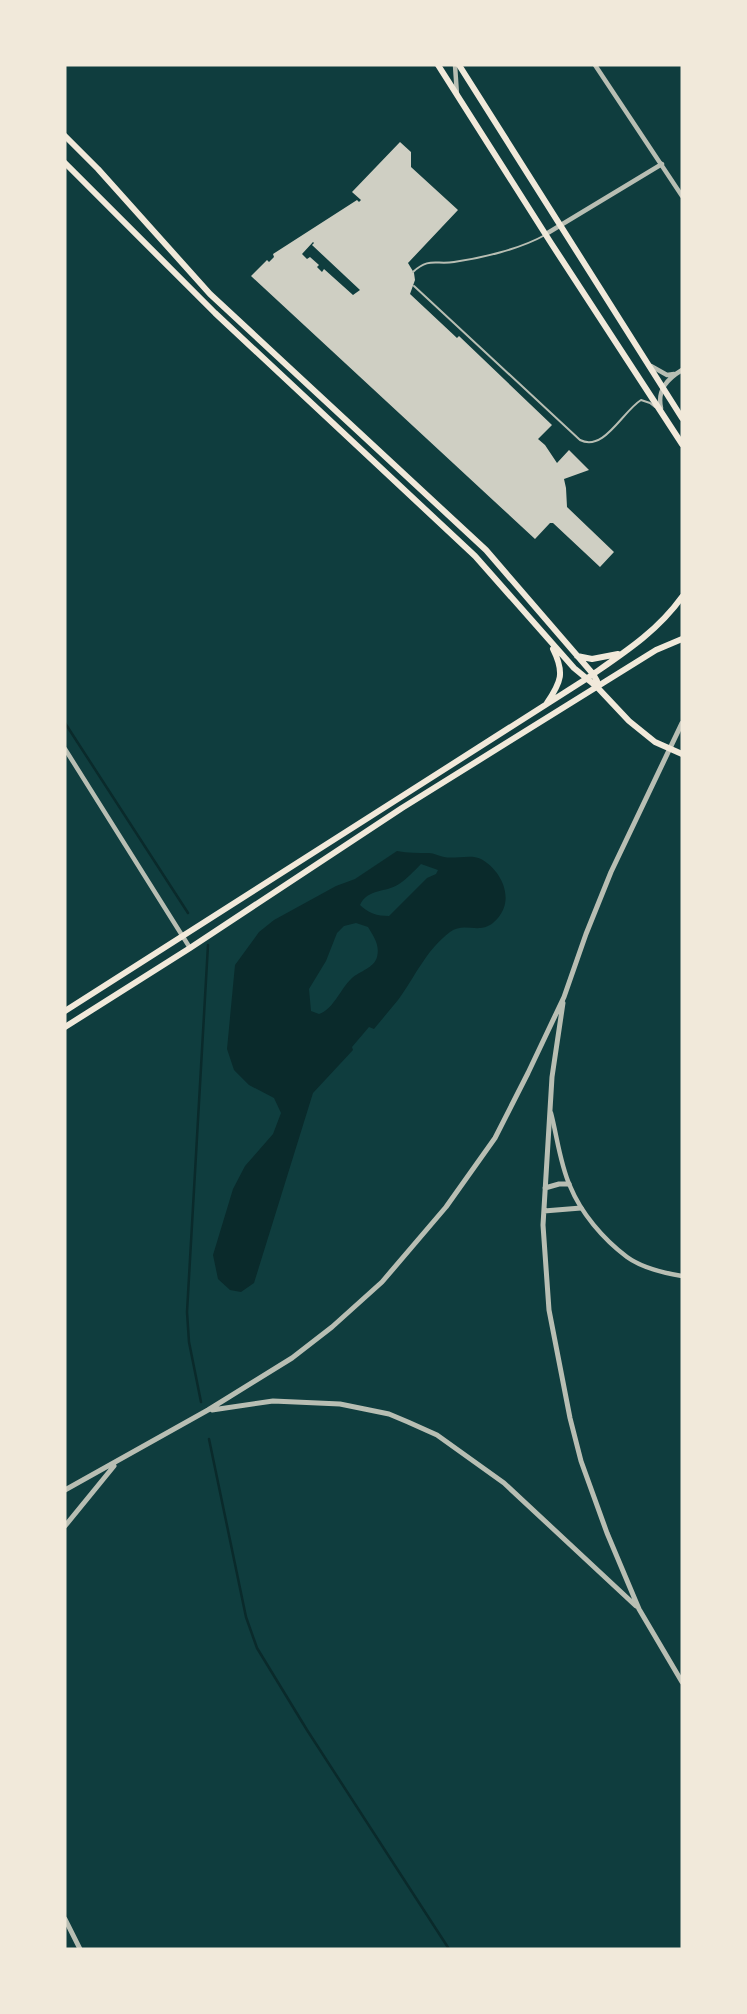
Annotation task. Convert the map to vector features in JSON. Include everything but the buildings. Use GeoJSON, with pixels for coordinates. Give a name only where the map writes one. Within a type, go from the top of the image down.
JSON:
{"type":"FeatureCollection","features":[{"type":"Feature","properties":{"kind":"main road"},"geometry":{"type":"LineString","coordinates":[[438,65],[682,444]]}},
{"type":"Feature","properties":{"kind":"main road"},"geometry":{"type":"LineString","coordinates":[[457,65],[682,418]]}},
{"type":"Feature","properties":{"kind":"main road"},"geometry":{"type":"LineString","coordinates":[[65,136],[210,294],[486,550],[593,674],[597,687]]}},
{"type":"Feature","properties":{"kind":"main road"},"geometry":{"type":"LineString","coordinates":[[65,163],[215,313],[475,556],[550,641],[629,721],[655,742],[682,754]]}},
{"type":"Feature","properties":{"kind":"main road"},"geometry":{"type":"LineString","coordinates":[[65,1011],[586,679],[656,628],[668,617],[682,597]]}},
{"type":"Feature","properties":{"kind":"main road"},"geometry":{"type":"LineString","coordinates":[[65,1027],[402,808],[656,650],[682,639]]}},
{"type":"Feature","properties":{"kind":"main road"},"geometry":{"type":"LineString","coordinates":[[545,706],[561,675],[550,641]]}},
{"type":"Feature","properties":{"kind":"main road"},"geometry":{"type":"LineString","coordinates":[[576,655],[597,659],[626,651]]}},
{"type":"Feature","properties":{"kind":"street"},"geometry":{"type":"LineString","coordinates":[[457,65],[457,96]]}},
{"type":"Feature","properties":{"kind":"street"},"geometry":{"type":"LineString","coordinates":[[595,65],[682,196]]}},
{"type":"Feature","properties":{"kind":"street"},"geometry":{"type":"LineString","coordinates":[[546,234],[662,164]]}},
{"type":"Feature","properties":{"kind":"street"},"geometry":{"type":"LineString","coordinates":[[648,364],[659,373],[675,374]]}},
{"type":"Feature","properties":{"kind":"street"},"geometry":{"type":"LineString","coordinates":[[661,412],[659,400],[663,388],[667,381],[682,370]]}},
{"type":"Feature","properties":{"kind":"street"},"geometry":{"type":"LineString","coordinates":[[65,1490],[208,1410],[292,1358],[332,1327],[390,1273],[446,1207],[495,1138],[564,997],[611,872],[682,723]]}},
{"type":"Feature","properties":{"kind":"street"},"geometry":{"type":"LineString","coordinates":[[65,749],[190,948]]}},
{"type":"Feature","properties":{"kind":"street"},"geometry":{"type":"LineString","coordinates":[[564,997],[550,1107],[545,1188],[545,1270],[549,1310],[570,1418],[581,1461],[598,1509],[639,1609],[682,1682]]}},
{"type":"Feature","properties":{"kind":"street"},"geometry":{"type":"LineString","coordinates":[[550,1107],[569,1184],[581,1208],[607,1239],[628,1258],[652,1269],[682,1276]]}},
{"type":"Feature","properties":{"kind":"street"},"geometry":{"type":"LineString","coordinates":[[545,1188],[569,1184]]}},
{"type":"Feature","properties":{"kind":"street"},"geometry":{"type":"LineString","coordinates":[[544,1211],[581,1208]]}},
{"type":"Feature","properties":{"kind":"street"},"geometry":{"type":"LineString","coordinates":[[208,1410],[273,1401],[340,1404],[389,1414],[427,1430],[504,1483],[639,1609]]}},
{"type":"Feature","properties":{"kind":"street"},"geometry":{"type":"LineString","coordinates":[[65,1526],[116,1462]]}},
{"type":"Feature","properties":{"kind":"street"},"geometry":{"type":"LineString","coordinates":[[65,1919],[80,1949]]}},
{"type":"Feature","properties":{"kind":"lane"},"geometry":{"type":"LineString","coordinates":[[414,272],[422,264],[432,261],[443,263],[464,260],[532,242],[546,234]]}},
{"type":"Feature","properties":{"kind":"lane"},"geometry":{"type":"LineString","coordinates":[[414,286],[580,440],[594,443],[602,439],[640,400],[650,403],[661,412]]}},
{"type":"Feature","properties":{"kind":"water"},"geometry":{"type":"Polygon","coordinates":[[[397,851],[431,853],[442,857],[473,857],[488,864],[500,877],[505,902],[503,910],[492,924],[480,928],[456,929],[442,939],[427,955],[398,1000],[374,1029],[369,1027],[352,1047],[353,1050],[313,1093],[254,1283],[241,1292],[230,1290],[218,1279],[213,1255],[233,1189],[245,1166],[273,1134],[281,1113],[274,1098],[249,1085],[234,1070],[227,1049],[235,965],[259,932],[274,920],[336,886],[355,879],[397,851]],[[421,864],[399,884],[372,893],[360,905],[373,914],[389,916],[438,870],[421,864]],[[356,923],[344,926],[337,933],[326,961],[309,989],[311,1011],[319,1014],[324,1011],[352,978],[375,961],[378,949],[374,938],[368,927],[356,923]]]}},
{"type":"Feature","properties":{"kind":"waterway"},"geometry":{"type":"LineString","coordinates":[[65,723],[188,913]]}},
{"type":"Feature","properties":{"kind":"waterway"},"geometry":{"type":"LineString","coordinates":[[201,1402],[189,1342],[187,1312],[208,945]]}},
{"type":"Feature","properties":{"kind":"waterway"},"geometry":{"type":"LineString","coordinates":[[209,1439],[246,1617],[257,1648],[449,1949]]}}]}
